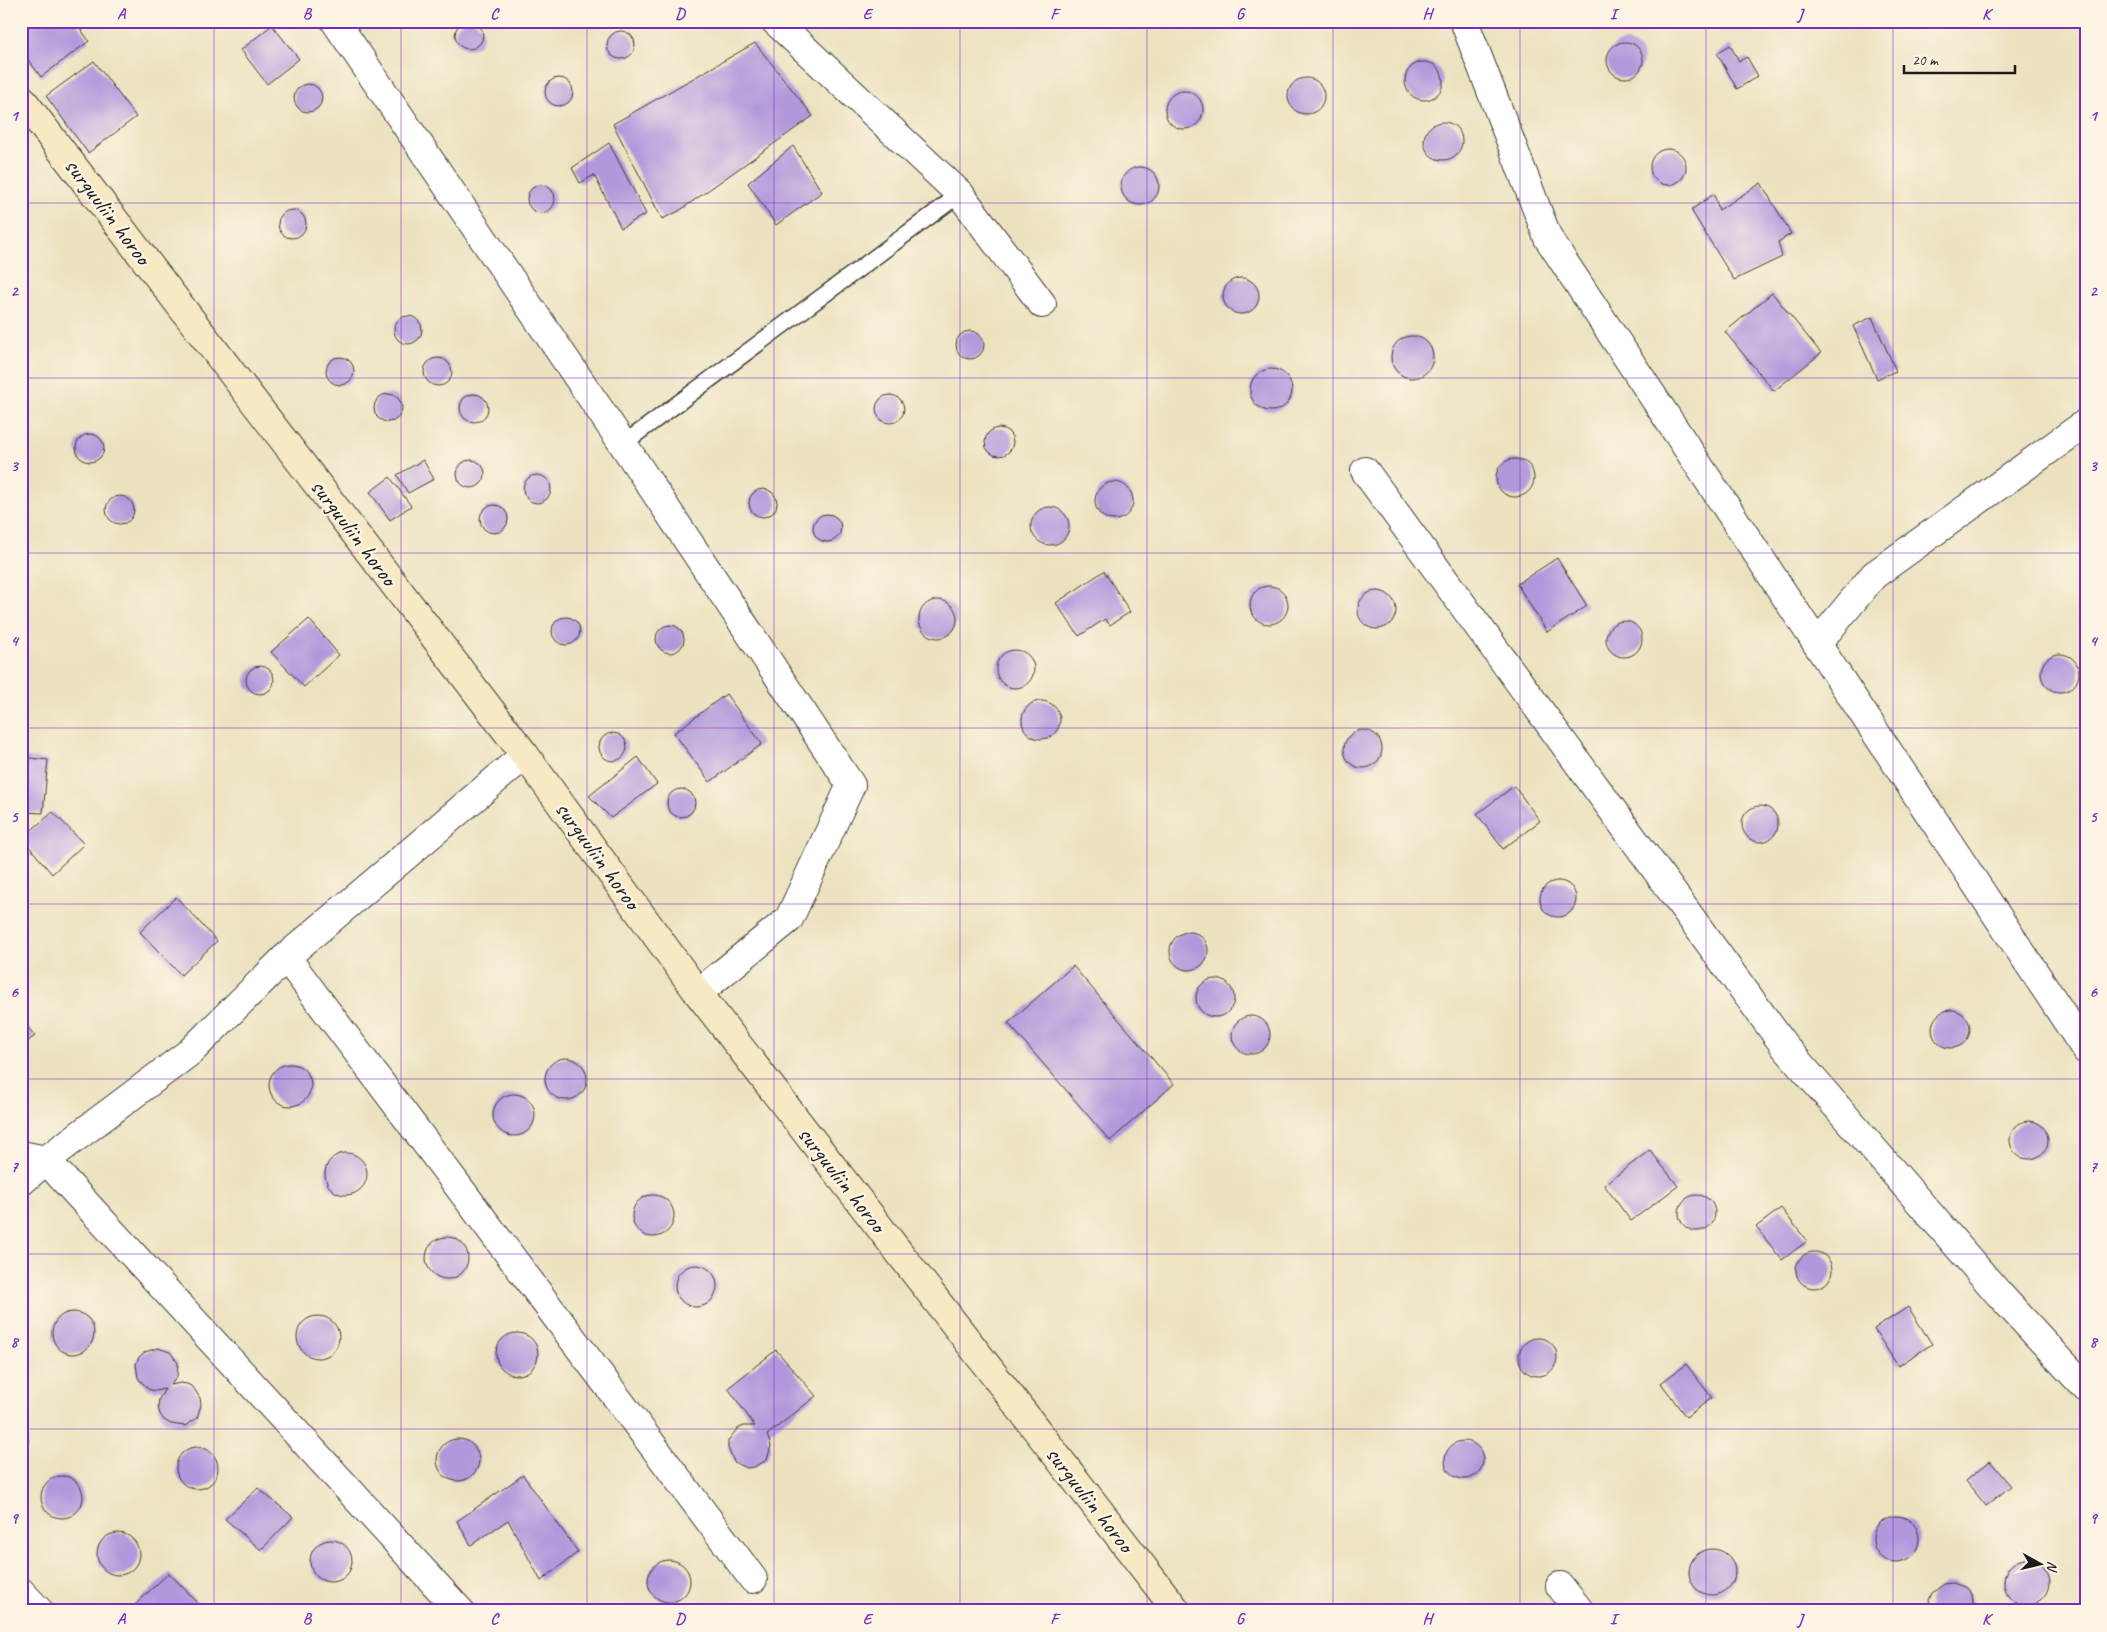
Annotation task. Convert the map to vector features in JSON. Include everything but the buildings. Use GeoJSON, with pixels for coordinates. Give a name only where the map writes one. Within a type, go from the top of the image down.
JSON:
{"type":"FeatureCollection","features":[{"type":"Feature","properties":{"kind":"street"},"geometry":{"type":"LineString","coordinates":[[335,21],[623,444],[851,785],[789,919],[698,993]]}},
{"type":"Feature","properties":{"kind":"street"},"geometry":{"type":"LineString","coordinates":[[775,21],[960,194],[1042,304]]}},
{"type":"Feature","properties":{"kind":"street"},"geometry":{"type":"LineString","coordinates":[[1464,21],[1548,238],[2086,1050]]}},
{"type":"Feature","properties":{"kind":"street","name":"surguuliin horoo"},"geometry":{"type":"LineString","coordinates":[[21,98],[525,755],[698,993],[1177,1611]]}},
{"type":"Feature","properties":{"kind":"street"},"geometry":{"type":"LineString","coordinates":[[1817,644],[1874,575],[2086,423]]}},
{"type":"Feature","properties":{"kind":"street"},"geometry":{"type":"LineString","coordinates":[[1365,471],[1786,1048],[1999,1294],[2086,1388]]}},
{"type":"Feature","properties":{"kind":"street"},"geometry":{"type":"LineString","coordinates":[[21,1182],[34,1157],[190,1052],[286,957],[525,755]]}},
{"type":"Feature","properties":{"kind":"street"},"geometry":{"type":"LineString","coordinates":[[286,957],[753,1579]]}},
{"type":"Feature","properties":{"kind":"street"},"geometry":{"type":"LineString","coordinates":[[34,1157],[460,1611]]}},
{"type":"Feature","properties":{"kind":"street"},"geometry":{"type":"LineString","coordinates":[[1560,1586],[1580,1611]]}},
{"type":"Feature","properties":{"kind":"street"},"geometry":{"type":"LineString","coordinates":[[21,1592],[39,1611]]}},
{"type":"Feature","properties":{"kind":"lane"},"geometry":{"type":"LineString","coordinates":[[623,444],[960,194]]}}]}
